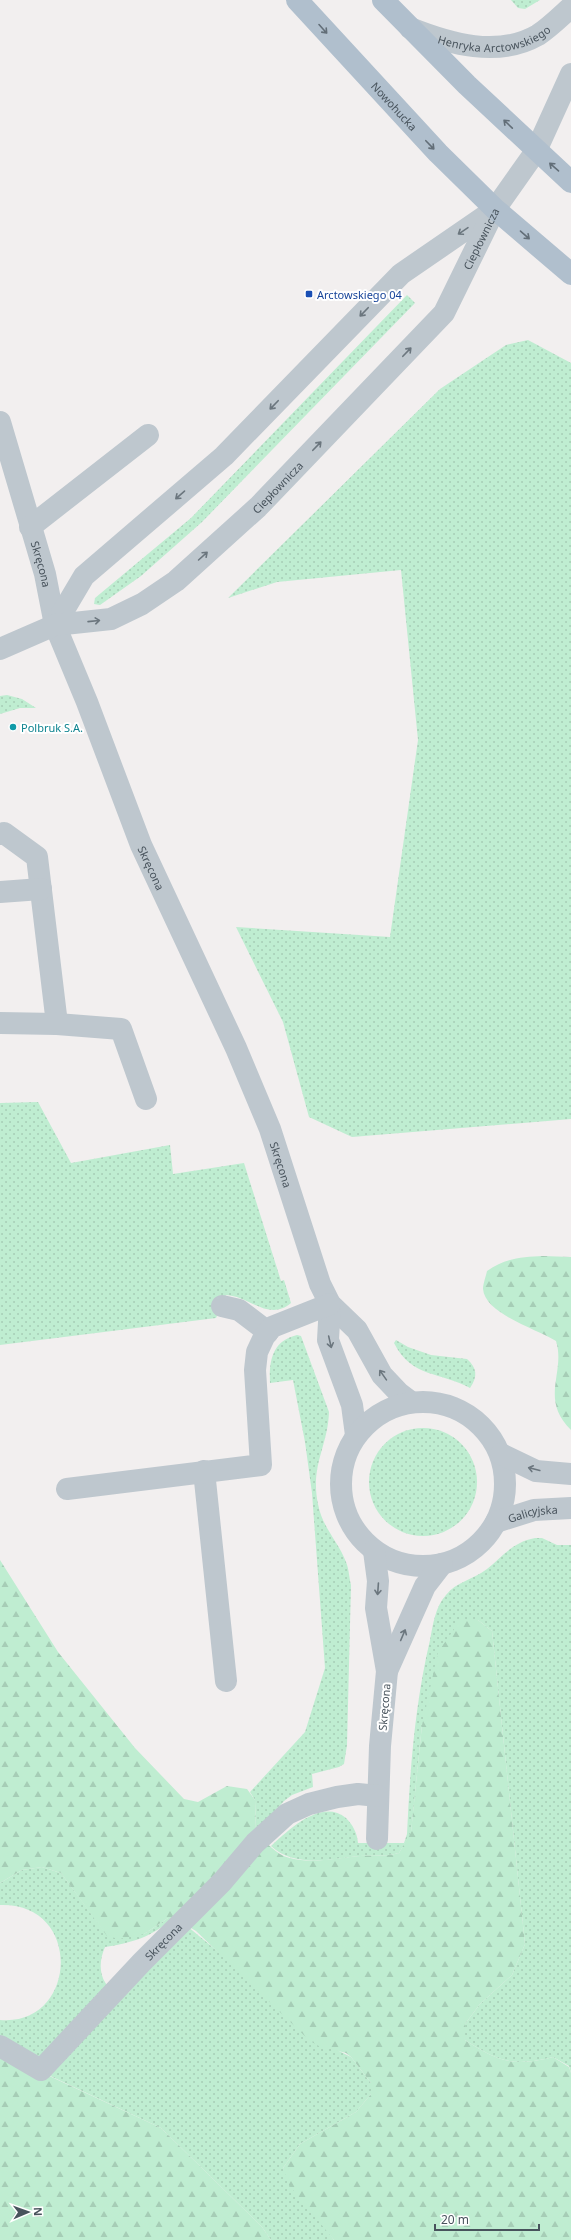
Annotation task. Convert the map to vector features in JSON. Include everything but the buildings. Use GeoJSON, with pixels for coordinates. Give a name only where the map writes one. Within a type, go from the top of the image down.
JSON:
{"type":"FeatureCollection","features":[{"type":"Feature","properties":{"kind":"main road","name":"Nowohucka"},"geometry":{"type":"LineString","coordinates":[[297,0],[383,96],[495,209],[571,274]]}},
{"type":"Feature","properties":{"kind":"main road"},"geometry":{"type":"LineString","coordinates":[[383,0],[536,151],[571,182]]}},
{"type":"Feature","properties":{"kind":"street","name":"Henryka Arctowskiego"},"geometry":{"type":"LineString","coordinates":[[410,28],[452,43],[467,46],[499,46],[520,42],[537,35],[571,7]]}},
{"type":"Feature","properties":{"kind":"street"},"geometry":{"type":"LineString","coordinates":[[495,209],[536,151],[571,74]]}},
{"type":"Feature","properties":{"kind":"street","name":"Ciepłownicza"},"geometry":{"type":"LineString","coordinates":[[55,625],[84,576],[224,456],[401,274],[495,209]]}},
{"type":"Feature","properties":{"kind":"street","name":"Ciepłownicza"},"geometry":{"type":"LineString","coordinates":[[0,649],[55,625],[111,619],[142,604],[176,581],[258,507],[444,313],[495,209]]}},
{"type":"Feature","properties":{"kind":"street","name":"Skręcona"},"geometry":{"type":"LineString","coordinates":[[0,422],[45,574],[55,625],[87,702],[141,845],[236,1048],[280,1156],[320,1284],[330,1304],[357,1330],[382,1375],[399,1393],[411,1402]]}},
{"type":"Feature","properties":{"kind":"street"},"geometry":{"type":"LineString","coordinates":[[30,527],[148,435]]}},
{"type":"Feature","properties":{"kind":"street"},"geometry":{"type":"LineString","coordinates":[[0,834],[4,833],[37,857],[57,1024]]}},
{"type":"Feature","properties":{"kind":"street"},"geometry":{"type":"LineString","coordinates":[[0,892],[41,889]]}},
{"type":"Feature","properties":{"kind":"street"},"geometry":{"type":"LineString","coordinates":[[0,1023],[57,1024],[121,1029],[146,1099]]}},
{"type":"Feature","properties":{"kind":"street"},"geometry":{"type":"LineString","coordinates":[[67,1489],[261,1464],[255,1370],[257,1352],[268,1332],[272,1328],[330,1304]]}},
{"type":"Feature","properties":{"kind":"street","name":"Skręcona"},"geometry":{"type":"LineString","coordinates":[[330,1304],[328,1340],[352,1406],[356,1435]]}},
{"type":"Feature","properties":{"kind":"street"},"geometry":{"type":"LineString","coordinates":[[222,1306],[239,1310],[268,1332]]}},
{"type":"Feature","properties":{"kind":"street"},"geometry":{"type":"LineString","coordinates":[[430,1401],[466,1413],[486,1431],[500,1454],[505,1477],[504,1500],[496,1522],[483,1541],[464,1556],[442,1564],[419,1567],[396,1562],[374,1551],[359,1536],[348,1518],[341,1497],[341,1475],[346,1454],[356,1435],[371,1419],[383,1412],[411,1402],[430,1401]]}},
{"type":"Feature","properties":{"kind":"street"},"geometry":{"type":"LineString","coordinates":[[500,1454],[536,1471],[571,1474]]}},
{"type":"Feature","properties":{"kind":"street"},"geometry":{"type":"LineString","coordinates":[[204,1471],[226,1681]]}},
{"type":"Feature","properties":{"kind":"street","name":"Galicyjska"},"geometry":{"type":"LineString","coordinates":[[496,1522],[534,1510],[571,1508]]}},
{"type":"Feature","properties":{"kind":"street","name":"Skręcona"},"geometry":{"type":"LineString","coordinates":[[374,1551],[378,1581],[376,1608],[387,1671],[378,1796],[377,1839]]}},
{"type":"Feature","properties":{"kind":"street","name":"Skręcona"},"geometry":{"type":"LineString","coordinates":[[387,1671],[425,1586],[442,1564]]}},
{"type":"Feature","properties":{"kind":"street","name":"Skręcona"},"geometry":{"type":"LineString","coordinates":[[0,2046],[41,2070],[142,1962],[222,1882],[256,1843],[287,1814],[309,1804],[337,1797],[358,1794],[378,1796]]}},
{"type":"Feature","properties":{"kind":"green space"},"geometry":{"type":"Polygon","coordinates":[[[511,0],[540,0],[525,9],[518,8],[511,0]]]}},
{"type":"Feature","properties":{"kind":"green space"},"geometry":{"type":"Polygon","coordinates":[[[407,295],[415,303],[202,522],[141,576],[100,605],[94,604],[95,598],[191,518],[407,295]]]}},
{"type":"Feature","properties":{"kind":"green space"},"geometry":{"type":"Polygon","coordinates":[[[528,340],[571,363],[571,1119],[352,1137],[309,1117],[283,1022],[236,927],[390,937],[418,740],[401,570],[277,582],[228,598],[440,389],[506,345],[528,340]]]}},
{"type":"Feature","properties":{"kind":"green space"},"geometry":{"type":"Polygon","coordinates":[[[7,695],[22,699],[36,708],[20,708],[0,714],[0,696],[7,695]]]}},
{"type":"Feature","properties":{"kind":"green space"},"geometry":{"type":"Polygon","coordinates":[[[38,1102],[71,1163],[170,1145],[173,1174],[244,1163],[281,1281],[284,1280],[291,1303],[283,1308],[275,1310],[267,1309],[234,1296],[226,1295],[216,1318],[0,1345],[0,1103],[38,1102]]]}},
{"type":"Feature","properties":{"kind":"green space"},"geometry":{"type":"Polygon","coordinates":[[[543,1256],[571,1257],[571,1430],[562,1419],[557,1407],[555,1396],[558,1364],[556,1341],[502,1313],[486,1298],[483,1289],[487,1271],[500,1263],[514,1259],[543,1256]]]}},
{"type":"Feature","properties":{"kind":"green space"},"geometry":{"type":"Polygon","coordinates":[[[297,1335],[301,1336],[329,1412],[326,1435],[316,1478],[318,1504],[323,1520],[343,1554],[348,1567],[351,1585],[347,1745],[344,1764],[339,1767],[312,1774],[313,1787],[292,1795],[284,1801],[256,1832],[255,1800],[250,1792],[305,1732],[325,1668],[312,1493],[305,1442],[293,1380],[270,1383],[270,1367],[277,1347],[282,1342],[297,1335]]]}},
{"type":"Feature","properties":{"kind":"green space"},"geometry":{"type":"Polygon","coordinates":[[[396,1340],[408,1347],[431,1355],[467,1359],[473,1366],[475,1372],[473,1384],[470,1388],[428,1373],[409,1363],[394,1343],[396,1340]]]}},
{"type":"Feature","properties":{"kind":"green space"},"geometry":{"type":"Polygon","coordinates":[[[423,1428],[444,1432],[462,1443],[473,1461],[477,1482],[473,1503],[462,1521],[444,1532],[423,1536],[402,1532],[384,1521],[373,1503],[369,1482],[373,1461],[384,1443],[402,1432],[423,1428]]]}},
{"type":"Feature","properties":{"kind":"green space"},"geometry":{"type":"Polygon","coordinates":[[[535,1538],[542,1538],[557,1545],[571,1545],[571,2073],[569,2066],[553,2057],[527,2062],[517,2062],[497,2058],[465,2040],[465,2024],[480,2004],[512,1975],[525,1944],[492,1631],[478,1620],[422,1725],[411,1833],[399,1853],[325,1860],[302,1860],[280,1853],[271,1846],[306,1818],[326,1812],[336,1813],[346,1818],[354,1829],[358,1843],[404,1843],[407,1834],[412,1761],[420,1688],[433,1622],[439,1605],[446,1595],[455,1587],[487,1569],[514,1546],[535,1538]]]}},
{"type":"Feature","properties":{"kind":"green space"},"geometry":{"type":"Polygon","coordinates":[[[0,1560],[58,1652],[135,1748],[184,1799],[198,1802],[227,1786],[247,1789],[255,1800],[256,1832],[280,1854],[298,1860],[325,1860],[399,1853],[411,1832],[422,1725],[438,1652],[460,1621],[478,1620],[492,1631],[525,1944],[512,1975],[480,2004],[465,2024],[465,2040],[497,2058],[517,2062],[527,2062],[553,2057],[569,2067],[571,2073],[571,2240],[334,2240],[289,2185],[283,2168],[300,2144],[356,2112],[371,2094],[371,2083],[351,2057],[346,2053],[319,2046],[310,2041],[196,1931],[176,1919],[168,1918],[144,1934],[119,1939],[107,1936],[61,1873],[42,1867],[22,1870],[0,1883],[0,1560]]]}},
{"type":"Feature","properties":{"kind":"green space"},"geometry":{"type":"Polygon","coordinates":[[[42,1867],[61,1873],[107,1935],[144,1934],[168,1918],[172,1918],[165,1925],[141,1938],[105,1947],[101,1962],[102,1975],[108,1987],[120,1997],[129,1992],[148,1966],[187,1926],[337,2050],[351,2057],[371,2083],[371,2094],[356,2112],[300,2144],[283,2168],[334,2240],[271,2240],[262,2227],[161,2128],[29,2066],[0,2039],[0,2020],[26,2017],[45,2005],[56,1986],[61,1964],[57,1942],[46,1923],[27,1909],[0,1905],[0,1883],[22,1870],[42,1867]]]}},
{"type":"Feature","properties":{"kind":"green space"},"geometry":{"type":"Polygon","coordinates":[[[0,2053],[161,2128],[262,2227],[271,2240],[0,2240],[0,2053]]]}},
{"type":"Feature","properties":{"kind":"place","name":"Arctowskiego 04"},"geometry":{"type":"Point","coordinates":[309,294]}},
{"type":"Feature","properties":{"kind":"place","name":"Polbruk S.A."},"geometry":{"type":"Point","coordinates":[13,727]}}]}
